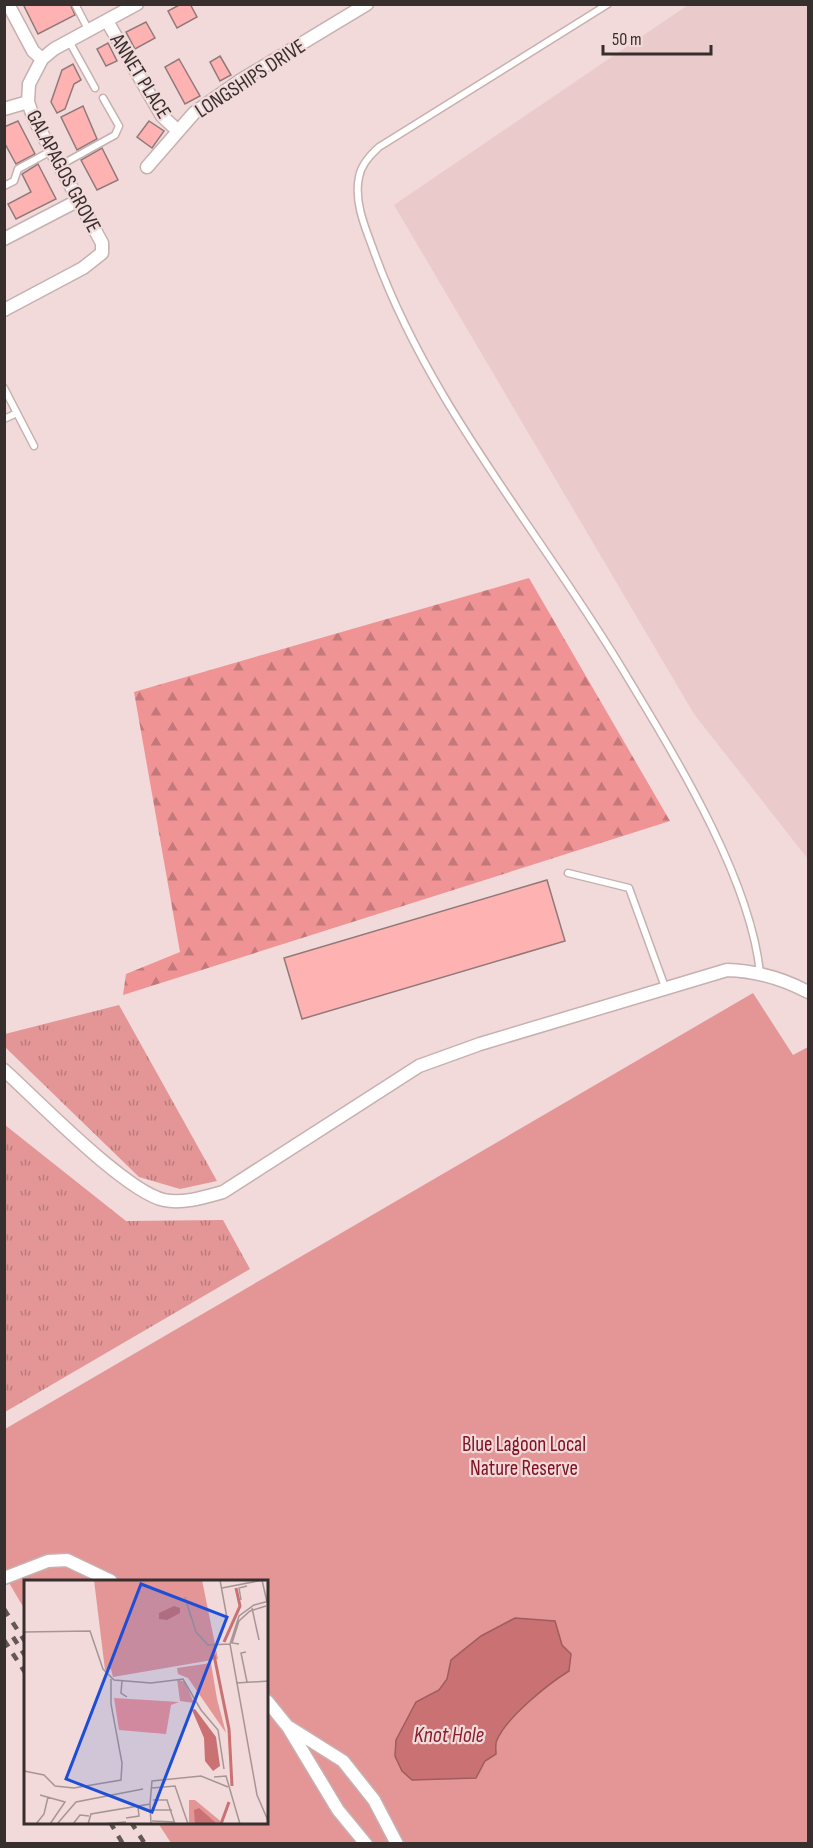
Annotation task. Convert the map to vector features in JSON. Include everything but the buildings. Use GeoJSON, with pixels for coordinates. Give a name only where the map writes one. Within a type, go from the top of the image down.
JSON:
{"type":"FeatureCollection","features":[{"type":"Feature","properties":{"kind":"street","name":"LONGSHIPS DRIVE"},"geometry":{"type":"LineString","coordinates":[[147,167],[195,112],[241,80],[367,4]]}},
{"type":"Feature","properties":{"kind":"street"},"geometry":{"type":"LineString","coordinates":[[8,10],[33,51],[42,59],[69,41],[136,5]]}},
{"type":"Feature","properties":{"kind":"street","name":"ANNET PLACE"},"geometry":{"type":"LineString","coordinates":[[107,21],[162,116],[177,130]]}},
{"type":"Feature","properties":{"kind":"street","name":"GALAPAGOS GROVE"},"geometry":{"type":"LineString","coordinates":[[4,310],[83,268],[102,253],[102,243],[51,151],[28,102],[34,72],[42,59]]}},
{"type":"Feature","properties":{"kind":"street"},"geometry":{"type":"LineString","coordinates":[[4,109],[28,102]]}},
{"type":"Feature","properties":{"kind":"street"},"geometry":{"type":"LineString","coordinates":[[4,239],[79,200]]}},
{"type":"Feature","properties":{"kind":"street"},"geometry":{"type":"LineString","coordinates":[[4,1070],[119,1174],[149,1194],[165,1200],[198,1199],[223,1192],[419,1066],[665,987],[727,970],[760,973],[786,980],[808,992]]}},
{"type":"Feature","properties":{"kind":"street"},"geometry":{"type":"LineString","coordinates":[[4,1578],[48,1560],[67,1560],[109,1580]]}},
{"type":"Feature","properties":{"kind":"street"},"geometry":{"type":"LineString","coordinates":[[268,1702],[288,1727],[338,1810],[366,1844]]}},
{"type":"Feature","properties":{"kind":"street"},"geometry":{"type":"LineString","coordinates":[[288,1727],[343,1761],[374,1800],[397,1844]]}},
{"type":"Feature","properties":{"kind":"lane"},"geometry":{"type":"LineString","coordinates":[[75,4],[89,31]]}},
{"type":"Feature","properties":{"kind":"lane"},"geometry":{"type":"LineString","coordinates":[[608,4],[379,147],[361,170],[358,194],[380,270],[438,388],[477,451],[622,669],[704,814],[750,916],[760,973]]}},
{"type":"Feature","properties":{"kind":"lane"},"geometry":{"type":"LineString","coordinates":[[69,41],[96,88]]}},
{"type":"Feature","properties":{"kind":"lane"},"geometry":{"type":"LineString","coordinates":[[59,166],[115,135],[119,126],[103,98]]}},
{"type":"Feature","properties":{"kind":"lane"},"geometry":{"type":"LineString","coordinates":[[4,186],[14,181],[18,169],[51,151]]}},
{"type":"Feature","properties":{"kind":"lane"},"geometry":{"type":"LineString","coordinates":[[4,388],[34,446]]}},
{"type":"Feature","properties":{"kind":"lane"},"geometry":{"type":"LineString","coordinates":[[4,419],[17,413]]}},
{"type":"Feature","properties":{"kind":"lane"},"geometry":{"type":"LineString","coordinates":[[568,873],[629,888],[665,987]]}},
{"type":"Feature","properties":{"kind":"shaded area"},"geometry":{"type":"Polygon","coordinates":[[[688,5],[808,5],[808,859],[694,714],[394,205],[688,5]]]}},
{"type":"Feature","properties":{"kind":"green space"},"geometry":{"type":"Polygon","coordinates":[[[529,578],[670,821],[123,995],[126,974],[180,952],[134,692],[529,578]]]}},
{"type":"Feature","properties":{"kind":"green space","name":"Blue Lagoon Local Nature Reserve"},"geometry":{"type":"Polygon","coordinates":[[[753,993],[793,1055],[808,1047],[808,1843],[171,1843],[159,1824],[268,1824],[268,1580],[24,1580],[24,1608],[5,1576],[5,1429],[753,993]]]}},
{"type":"Feature","properties":{"kind":"green space"},"geometry":{"type":"Polygon","coordinates":[[[119,1005],[217,1181],[180,1189],[139,1177],[5,1047],[5,1034],[119,1005]]]}},
{"type":"Feature","properties":{"kind":"green space"},"geometry":{"type":"Polygon","coordinates":[[[5,1125],[126,1221],[223,1220],[250,1269],[5,1412],[5,1125]]]}},
{"type":"Feature","properties":{"kind":"water","name":"Knot Hole"},"geometry":{"type":"Polygon","coordinates":[[[515,1618],[555,1621],[562,1645],[571,1654],[569,1671],[540,1692],[510,1721],[496,1741],[496,1754],[485,1761],[476,1778],[412,1780],[402,1771],[395,1756],[396,1740],[416,1702],[439,1690],[447,1679],[451,1660],[481,1636],[515,1618]]]}},
{"type":"Feature","properties":{"kind":"railway"},"geometry":{"type":"LineString","coordinates":[[4,1609],[24,1640]]}},
{"type":"Feature","properties":{"kind":"railway"},"geometry":{"type":"LineString","coordinates":[[13,1637],[24,1654]]}},
{"type":"Feature","properties":{"kind":"railway"},"geometry":{"type":"LineString","coordinates":[[4,1640],[24,1671]]}},
{"type":"Feature","properties":{"kind":"railway"},"geometry":{"type":"LineString","coordinates":[[111,1824],[123,1844]]}},
{"type":"Feature","properties":{"kind":"railway"},"geometry":{"type":"LineString","coordinates":[[132,1824],[145,1844]]}}]}
